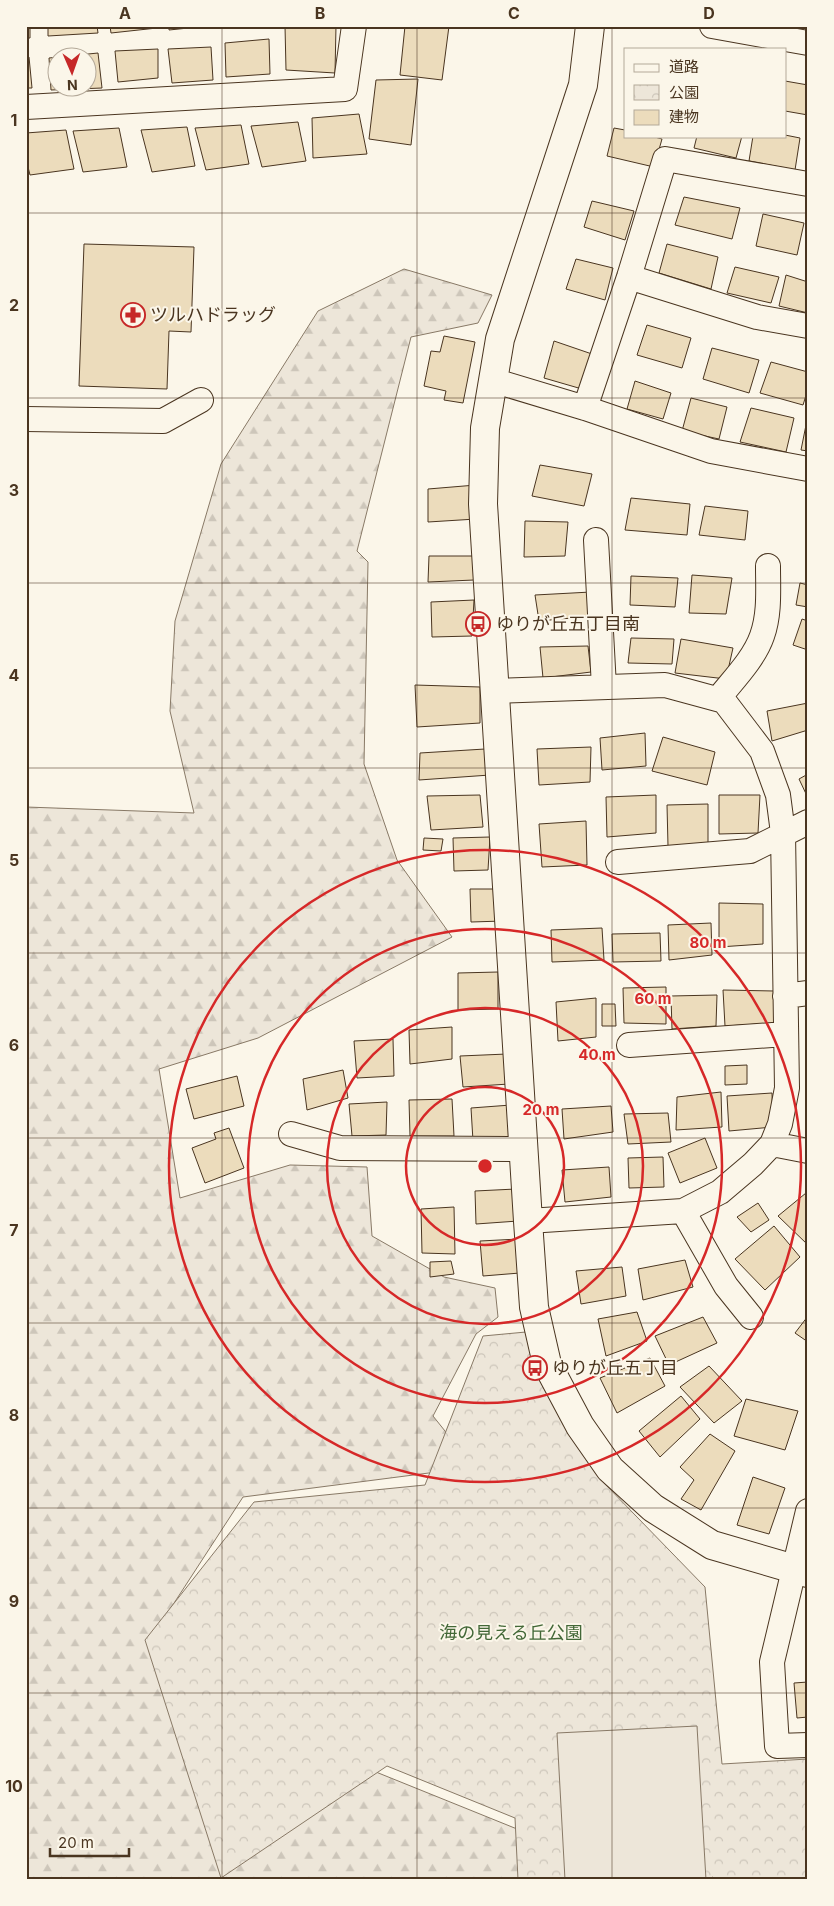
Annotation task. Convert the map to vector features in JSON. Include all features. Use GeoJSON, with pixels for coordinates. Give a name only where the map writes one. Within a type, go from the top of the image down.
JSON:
{"type":"FeatureCollection","features":[{"type":"Feature","properties":{"kind":"street"},"geometry":{"type":"LineString","coordinates":[[26,107],[345,89],[354,26]]}},
{"type":"Feature","properties":{"kind":"street"},"geometry":{"type":"LineString","coordinates":[[590,26],[583,85],[500,339],[485,428],[483,504],[522,1148],[534,1307],[547,1364],[580,1426],[610,1469],[653,1508],[712,1545],[801,1571]]}},
{"type":"Feature","properties":{"kind":"street"},"geometry":{"type":"LineString","coordinates":[[712,26],[808,43]]}},
{"type":"Feature","properties":{"kind":"street"},"geometry":{"type":"LineString","coordinates":[[585,408],[629,277],[665,159],[808,184]]}},
{"type":"Feature","properties":{"kind":"street"},"geometry":{"type":"LineString","coordinates":[[629,277],[757,317],[808,326]]}},
{"type":"Feature","properties":{"kind":"street"},"geometry":{"type":"LineString","coordinates":[[492,380],[585,408],[711,451],[808,469]]}},
{"type":"Feature","properties":{"kind":"street"},"geometry":{"type":"LineString","coordinates":[[26,419],[163,421],[201,400]]}},
{"type":"Feature","properties":{"kind":"street"},"geometry":{"type":"LineString","coordinates":[[596,540],[604,687]]}},
{"type":"Feature","properties":{"kind":"street"},"geometry":{"type":"LineString","coordinates":[[718,699],[750,659],[762,636],[768,609],[768,566]]}},
{"type":"Feature","properties":{"kind":"street"},"geometry":{"type":"LineString","coordinates":[[494,690],[665,685],[724,701],[762,751],[778,795],[783,833],[796,994],[786,1034],[787,1088],[780,1124],[772,1144],[753,1164],[720,1192],[683,1211],[528,1221]]}},
{"type":"Feature","properties":{"kind":"street"},"geometry":{"type":"LineString","coordinates":[[618,862],[750,851],[808,822]]}},
{"type":"Feature","properties":{"kind":"street"},"geometry":{"type":"LineString","coordinates":[[629,1045],[786,1034]]}},
{"type":"Feature","properties":{"kind":"street"},"geometry":{"type":"LineString","coordinates":[[291,1134],[340,1148],[522,1148]]}},
{"type":"Feature","properties":{"kind":"street"},"geometry":{"type":"LineString","coordinates":[[772,1144],[808,1151]]}},
{"type":"Feature","properties":{"kind":"street"},"geometry":{"type":"LineString","coordinates":[[683,1211],[726,1286],[751,1317]]}},
{"type":"Feature","properties":{"kind":"street"},"geometry":{"type":"LineString","coordinates":[[808,1511],[801,1571],[772,1662],[777,1746],[808,1745]]}},
{"type":"Feature","properties":{"kind":"green space"},"geometry":{"type":"Polygon","coordinates":[[[404,269],[492,295],[478,323],[411,337],[357,551],[368,562],[364,764],[397,860],[452,937],[258,1038],[159,1069],[180,1198],[290,1165],[367,1167],[372,1236],[444,1277],[495,1288],[498,1317],[476,1334],[433,1416],[453,1441],[452,1470],[243,1497],[152,1637],[371,1770],[522,1831],[530,1880],[26,1880],[26,807],[194,813],[170,711],[175,621],[221,464],[318,311],[404,269]]]}},
{"type":"Feature","properties":{"kind":"green space","name":"海の見える丘公園"},"geometry":{"type":"Polygon","coordinates":[[[526,1332],[552,1402],[603,1482],[705,1587],[722,1764],[808,1759],[808,1880],[719,1880],[712,1877],[710,1880],[518,1880],[515,1818],[387,1766],[221,1878],[145,1640],[254,1502],[425,1485],[483,1336],[526,1332]]]}},
{"type":"Feature","properties":{"kind":"green space"},"geometry":{"type":"Polygon","coordinates":[[[697,1726],[706,1880],[565,1880],[557,1733],[697,1726]]]}},
{"type":"Feature","properties":{"kind":"building"},"geometry":{"type":"Polygon","coordinates":[[[26,26],[30,26],[30,38],[26,38],[26,26]]]}},
{"type":"Feature","properties":{"kind":"building"},"geometry":{"type":"Polygon","coordinates":[[[48,26],[97,26],[98,33],[48,36],[48,26]]]}},
{"type":"Feature","properties":{"kind":"building"},"geometry":{"type":"Polygon","coordinates":[[[110,26],[156,26],[157,28],[111,33],[110,26]]]}},
{"type":"Feature","properties":{"kind":"building"},"geometry":{"type":"Polygon","coordinates":[[[169,26],[208,26],[169,30],[169,26]]]}},
{"type":"Feature","properties":{"kind":"building"},"geometry":{"type":"Polygon","coordinates":[[[285,26],[336,26],[335,73],[286,70],[285,26]]]}},
{"type":"Feature","properties":{"kind":"building"},"geometry":{"type":"Polygon","coordinates":[[[405,26],[449,26],[442,80],[400,75],[405,26]]]}},
{"type":"Feature","properties":{"kind":"building"},"geometry":{"type":"Polygon","coordinates":[[[269,39],[270,74],[226,77],[225,43],[269,39]]]}},
{"type":"Feature","properties":{"kind":"building"},"geometry":{"type":"Polygon","coordinates":[[[211,47],[213,80],[172,83],[168,49],[211,47]]]}},
{"type":"Feature","properties":{"kind":"building"},"geometry":{"type":"Polygon","coordinates":[[[158,49],[158,78],[118,82],[115,51],[158,49]]]}},
{"type":"Feature","properties":{"kind":"building"},"geometry":{"type":"Polygon","coordinates":[[[98,53],[102,88],[98,88],[98,53]]]}},
{"type":"Feature","properties":{"kind":"building"},"geometry":{"type":"Polygon","coordinates":[[[26,57],[29,57],[32,88],[26,88],[26,57]]]}},
{"type":"Feature","properties":{"kind":"building"},"geometry":{"type":"Polygon","coordinates":[[[418,79],[411,145],[369,139],[376,80],[418,79]]]}},
{"type":"Feature","properties":{"kind":"building"},"geometry":{"type":"Polygon","coordinates":[[[786,81],[808,85],[808,115],[786,111],[786,81]]]}},
{"type":"Feature","properties":{"kind":"building"},"geometry":{"type":"Polygon","coordinates":[[[359,114],[367,154],[313,158],[312,118],[359,114]]]}},
{"type":"Feature","properties":{"kind":"building"},"geometry":{"type":"Polygon","coordinates":[[[298,122],[306,161],[262,167],[251,126],[298,122]]]}},
{"type":"Feature","properties":{"kind":"building"},"geometry":{"type":"Polygon","coordinates":[[[241,125],[249,164],[206,170],[195,128],[241,125]]]}},
{"type":"Feature","properties":{"kind":"building"},"geometry":{"type":"Polygon","coordinates":[[[187,127],[195,166],[152,172],[141,130],[187,127]]]}},
{"type":"Feature","properties":{"kind":"building"},"geometry":{"type":"Polygon","coordinates":[[[119,128],[127,167],[83,172],[73,131],[119,128]]]}},
{"type":"Feature","properties":{"kind":"building"},"geometry":{"type":"Polygon","coordinates":[[[614,128],[624,130],[624,138],[662,139],[654,167],[607,156],[614,128]]]}},
{"type":"Feature","properties":{"kind":"building"},"geometry":{"type":"Polygon","coordinates":[[[66,130],[74,169],[30,175],[26,159],[26,133],[66,130]]]}},
{"type":"Feature","properties":{"kind":"building"},"geometry":{"type":"Polygon","coordinates":[[[786,135],[800,138],[795,170],[749,161],[753,138],[786,138],[786,135]]]}},
{"type":"Feature","properties":{"kind":"building"},"geometry":{"type":"Polygon","coordinates":[[[696,138],[741,138],[736,158],[694,148],[696,138]]]}},
{"type":"Feature","properties":{"kind":"building"},"geometry":{"type":"Polygon","coordinates":[[[684,197],[740,208],[732,239],[675,225],[684,197]]]}},
{"type":"Feature","properties":{"kind":"building"},"geometry":{"type":"Polygon","coordinates":[[[592,201],[634,211],[625,240],[584,227],[592,201]]]}},
{"type":"Feature","properties":{"kind":"building"},"geometry":{"type":"Polygon","coordinates":[[[763,214],[804,223],[797,255],[756,246],[763,214]]]}},
{"type":"Feature","properties":{"kind":"building"},"geometry":{"type":"Polygon","coordinates":[[[84,244],[194,247],[191,332],[169,331],[167,389],[79,386],[84,244]]]}},
{"type":"Feature","properties":{"kind":"building"},"geometry":{"type":"Polygon","coordinates":[[[667,244],[718,257],[711,289],[659,273],[667,244]]]}},
{"type":"Feature","properties":{"kind":"building"},"geometry":{"type":"Polygon","coordinates":[[[576,259],[613,268],[605,300],[566,289],[576,259]]]}},
{"type":"Feature","properties":{"kind":"building"},"geometry":{"type":"Polygon","coordinates":[[[735,267],[779,277],[771,303],[727,293],[735,267]]]}},
{"type":"Feature","properties":{"kind":"building"},"geometry":{"type":"Polygon","coordinates":[[[786,275],[808,282],[808,313],[779,306],[786,275]]]}},
{"type":"Feature","properties":{"kind":"building"},"geometry":{"type":"Polygon","coordinates":[[[647,325],[691,338],[682,368],[637,355],[647,325]]]}},
{"type":"Feature","properties":{"kind":"building"},"geometry":{"type":"Polygon","coordinates":[[[444,336],[475,342],[463,403],[444,400],[446,391],[424,386],[431,351],[440,352],[444,336]]]}},
{"type":"Feature","properties":{"kind":"building"},"geometry":{"type":"Polygon","coordinates":[[[554,341],[592,354],[582,389],[544,378],[554,341]]]}},
{"type":"Feature","properties":{"kind":"building"},"geometry":{"type":"Polygon","coordinates":[[[712,348],[759,360],[749,393],[703,379],[712,348]]]}},
{"type":"Feature","properties":{"kind":"building"},"geometry":{"type":"Polygon","coordinates":[[[771,362],[808,372],[808,389],[803,405],[760,393],[771,362]]]}},
{"type":"Feature","properties":{"kind":"building"},"geometry":{"type":"Polygon","coordinates":[[[635,381],[671,393],[663,419],[627,409],[635,381]]]}},
{"type":"Feature","properties":{"kind":"building"},"geometry":{"type":"Polygon","coordinates":[[[691,398],[727,407],[719,439],[682,431],[691,398]]]}},
{"type":"Feature","properties":{"kind":"building"},"geometry":{"type":"Polygon","coordinates":[[[751,408],[794,418],[786,452],[740,442],[751,408]]]}},
{"type":"Feature","properties":{"kind":"building"},"geometry":{"type":"Polygon","coordinates":[[[806,425],[808,425],[808,451],[801,450],[806,425]]]}},
{"type":"Feature","properties":{"kind":"building"},"geometry":{"type":"Polygon","coordinates":[[[540,465],[592,474],[584,506],[532,496],[540,465]]]}},
{"type":"Feature","properties":{"kind":"building"},"geometry":{"type":"Polygon","coordinates":[[[476,485],[476,519],[428,522],[428,489],[476,485]]]}},
{"type":"Feature","properties":{"kind":"building"},"geometry":{"type":"Polygon","coordinates":[[[631,498],[690,504],[687,535],[625,530],[631,498]]]}},
{"type":"Feature","properties":{"kind":"building"},"geometry":{"type":"Polygon","coordinates":[[[705,506],[748,511],[745,540],[699,535],[705,506]]]}},
{"type":"Feature","properties":{"kind":"building"},"geometry":{"type":"Polygon","coordinates":[[[525,521],[568,522],[565,556],[524,557],[525,521]]]}},
{"type":"Feature","properties":{"kind":"building"},"geometry":{"type":"Polygon","coordinates":[[[429,556],[473,556],[474,580],[428,582],[429,556]]]}},
{"type":"Feature","properties":{"kind":"building"},"geometry":{"type":"Polygon","coordinates":[[[692,575],[732,578],[726,614],[689,613],[692,575]]]}},
{"type":"Feature","properties":{"kind":"building"},"geometry":{"type":"Polygon","coordinates":[[[631,576],[678,578],[675,607],[630,605],[631,576]]]}},
{"type":"Feature","properties":{"kind":"building"},"geometry":{"type":"Polygon","coordinates":[[[800,583],[808,585],[808,607],[796,605],[800,583]]]}},
{"type":"Feature","properties":{"kind":"building"},"geometry":{"type":"Polygon","coordinates":[[[591,592],[594,616],[539,621],[535,595],[591,592]]]}},
{"type":"Feature","properties":{"kind":"building"},"geometry":{"type":"Polygon","coordinates":[[[474,600],[472,636],[432,637],[431,602],[474,600]]]}},
{"type":"Feature","properties":{"kind":"building"},"geometry":{"type":"Polygon","coordinates":[[[802,619],[808,621],[808,650],[793,645],[802,619]]]}},
{"type":"Feature","properties":{"kind":"building"},"geometry":{"type":"Polygon","coordinates":[[[631,638],[674,639],[672,664],[628,663],[631,638]]]}},
{"type":"Feature","properties":{"kind":"building"},"geometry":{"type":"Polygon","coordinates":[[[681,639],[733,648],[726,679],[675,673],[681,639]]]}},
{"type":"Feature","properties":{"kind":"building"},"geometry":{"type":"Polygon","coordinates":[[[588,646],[591,672],[543,678],[540,647],[588,646]]]}},
{"type":"Feature","properties":{"kind":"building"},"geometry":{"type":"Polygon","coordinates":[[[415,685],[480,687],[480,723],[417,727],[415,685]]]}},
{"type":"Feature","properties":{"kind":"building"},"geometry":{"type":"Polygon","coordinates":[[[808,703],[808,730],[772,741],[767,711],[808,703]]]}},
{"type":"Feature","properties":{"kind":"building"},"geometry":{"type":"Polygon","coordinates":[[[645,733],[646,766],[602,770],[600,738],[645,733]]]}},
{"type":"Feature","properties":{"kind":"building"},"geometry":{"type":"Polygon","coordinates":[[[663,737],[715,752],[707,785],[652,771],[663,737]]]}},
{"type":"Feature","properties":{"kind":"building"},"geometry":{"type":"Polygon","coordinates":[[[591,747],[590,782],[539,785],[537,749],[591,747]]]}},
{"type":"Feature","properties":{"kind":"building"},"geometry":{"type":"Polygon","coordinates":[[[485,749],[490,775],[419,780],[420,753],[485,749]]]}},
{"type":"Feature","properties":{"kind":"building"},"geometry":{"type":"Polygon","coordinates":[[[808,774],[808,798],[799,779],[808,774]]]}},
{"type":"Feature","properties":{"kind":"building"},"geometry":{"type":"Polygon","coordinates":[[[480,795],[483,827],[431,830],[427,796],[480,795]]]}},
{"type":"Feature","properties":{"kind":"building"},"geometry":{"type":"Polygon","coordinates":[[[656,795],[656,833],[607,837],[606,797],[656,795]]]}},
{"type":"Feature","properties":{"kind":"building"},"geometry":{"type":"Polygon","coordinates":[[[719,795],[760,795],[758,833],[719,834],[719,795]]]}},
{"type":"Feature","properties":{"kind":"building"},"geometry":{"type":"Polygon","coordinates":[[[708,804],[708,843],[668,846],[667,805],[708,804]]]}},
{"type":"Feature","properties":{"kind":"building"},"geometry":{"type":"Polygon","coordinates":[[[586,821],[587,865],[542,867],[539,824],[586,821]]]}},
{"type":"Feature","properties":{"kind":"building"},"geometry":{"type":"Polygon","coordinates":[[[490,837],[488,870],[454,871],[453,838],[490,837]]]}},
{"type":"Feature","properties":{"kind":"building"},"geometry":{"type":"Polygon","coordinates":[[[424,838],[443,839],[441,851],[423,850],[424,838]]]}},
{"type":"Feature","properties":{"kind":"building"},"geometry":{"type":"Polygon","coordinates":[[[470,889],[501,889],[503,921],[471,922],[470,889]]]}},
{"type":"Feature","properties":{"kind":"building"},"geometry":{"type":"Polygon","coordinates":[[[719,903],[763,904],[763,944],[719,947],[719,903]]]}},
{"type":"Feature","properties":{"kind":"building"},"geometry":{"type":"Polygon","coordinates":[[[711,923],[712,955],[669,960],[668,925],[711,923]]]}},
{"type":"Feature","properties":{"kind":"building"},"geometry":{"type":"Polygon","coordinates":[[[602,928],[604,960],[552,962],[551,930],[602,928]]]}},
{"type":"Feature","properties":{"kind":"building"},"geometry":{"type":"Polygon","coordinates":[[[660,933],[661,961],[613,962],[612,934],[660,933]]]}},
{"type":"Feature","properties":{"kind":"building"},"geometry":{"type":"Polygon","coordinates":[[[498,972],[498,1009],[458,1010],[458,973],[498,972]]]}},
{"type":"Feature","properties":{"kind":"building"},"geometry":{"type":"Polygon","coordinates":[[[666,987],[666,1024],[624,1023],[623,988],[666,987]]]}},
{"type":"Feature","properties":{"kind":"building"},"geometry":{"type":"Polygon","coordinates":[[[723,990],[774,991],[775,1023],[725,1026],[723,990]]]}},
{"type":"Feature","properties":{"kind":"building"},"geometry":{"type":"Polygon","coordinates":[[[717,995],[716,1026],[672,1029],[671,996],[717,995]]]}},
{"type":"Feature","properties":{"kind":"building"},"geometry":{"type":"Polygon","coordinates":[[[596,998],[596,1037],[558,1041],[556,1002],[596,998]]]}},
{"type":"Feature","properties":{"kind":"building"},"geometry":{"type":"Polygon","coordinates":[[[602,1004],[615,1004],[616,1026],[602,1026],[602,1004]]]}},
{"type":"Feature","properties":{"kind":"building"},"geometry":{"type":"Polygon","coordinates":[[[452,1027],[452,1059],[410,1064],[409,1030],[452,1027]]]}},
{"type":"Feature","properties":{"kind":"building"},"geometry":{"type":"Polygon","coordinates":[[[393,1039],[394,1076],[357,1078],[354,1041],[393,1039]]]}},
{"type":"Feature","properties":{"kind":"building"},"geometry":{"type":"Polygon","coordinates":[[[507,1054],[509,1084],[463,1087],[460,1056],[507,1054]]]}},
{"type":"Feature","properties":{"kind":"building"},"geometry":{"type":"Polygon","coordinates":[[[747,1065],[747,1084],[725,1085],[725,1066],[747,1065]]]}},
{"type":"Feature","properties":{"kind":"building"},"geometry":{"type":"Polygon","coordinates":[[[343,1070],[348,1098],[307,1110],[303,1079],[343,1070]]]}},
{"type":"Feature","properties":{"kind":"building"},"geometry":{"type":"Polygon","coordinates":[[[237,1076],[244,1106],[194,1119],[186,1089],[237,1076]]]}},
{"type":"Feature","properties":{"kind":"building"},"geometry":{"type":"Polygon","coordinates":[[[721,1092],[722,1127],[676,1130],[677,1097],[721,1092]]]}},
{"type":"Feature","properties":{"kind":"building"},"geometry":{"type":"Polygon","coordinates":[[[772,1093],[773,1127],[729,1131],[727,1096],[772,1093]]]}},
{"type":"Feature","properties":{"kind":"building"},"geometry":{"type":"Polygon","coordinates":[[[452,1099],[454,1136],[410,1136],[409,1100],[452,1099]]]}},
{"type":"Feature","properties":{"kind":"building"},"geometry":{"type":"Polygon","coordinates":[[[387,1102],[386,1135],[352,1136],[349,1104],[387,1102]]]}},
{"type":"Feature","properties":{"kind":"building"},"geometry":{"type":"Polygon","coordinates":[[[511,1105],[514,1140],[473,1141],[471,1108],[511,1105]]]}},
{"type":"Feature","properties":{"kind":"building"},"geometry":{"type":"Polygon","coordinates":[[[611,1106],[613,1132],[564,1139],[562,1109],[611,1106]]]}},
{"type":"Feature","properties":{"kind":"building"},"geometry":{"type":"Polygon","coordinates":[[[668,1113],[671,1142],[628,1144],[624,1114],[668,1113]]]}},
{"type":"Feature","properties":{"kind":"building"},"geometry":{"type":"Polygon","coordinates":[[[229,1128],[244,1168],[205,1183],[192,1148],[216,1139],[214,1133],[229,1128]]]}},
{"type":"Feature","properties":{"kind":"building"},"geometry":{"type":"Polygon","coordinates":[[[705,1138],[717,1168],[680,1183],[668,1153],[705,1138]]]}},
{"type":"Feature","properties":{"kind":"building"},"geometry":{"type":"Polygon","coordinates":[[[663,1157],[664,1187],[629,1188],[628,1158],[663,1157]]]}},
{"type":"Feature","properties":{"kind":"building"},"geometry":{"type":"Polygon","coordinates":[[[609,1167],[611,1197],[565,1202],[562,1170],[609,1167]]]}},
{"type":"Feature","properties":{"kind":"building"},"geometry":{"type":"Polygon","coordinates":[[[516,1189],[518,1221],[476,1224],[475,1191],[516,1189]]]}},
{"type":"Feature","properties":{"kind":"building"},"geometry":{"type":"Polygon","coordinates":[[[806,1193],[808,1195],[808,1245],[778,1216],[806,1193]]]}},
{"type":"Feature","properties":{"kind":"building"},"geometry":{"type":"Polygon","coordinates":[[[758,1203],[769,1220],[751,1232],[737,1217],[758,1203]]]}},
{"type":"Feature","properties":{"kind":"building"},"geometry":{"type":"Polygon","coordinates":[[[454,1207],[455,1254],[422,1253],[421,1209],[454,1207]]]}},
{"type":"Feature","properties":{"kind":"building"},"geometry":{"type":"Polygon","coordinates":[[[774,1226],[800,1257],[765,1290],[735,1259],[774,1226]]]}},
{"type":"Feature","properties":{"kind":"building"},"geometry":{"type":"Polygon","coordinates":[[[519,1239],[520,1273],[483,1276],[480,1241],[519,1239]]]}},
{"type":"Feature","properties":{"kind":"building"},"geometry":{"type":"Polygon","coordinates":[[[685,1260],[693,1287],[643,1300],[638,1269],[685,1260]]]}},
{"type":"Feature","properties":{"kind":"building"},"geometry":{"type":"Polygon","coordinates":[[[451,1261],[454,1274],[430,1277],[430,1262],[451,1261]]]}},
{"type":"Feature","properties":{"kind":"building"},"geometry":{"type":"Polygon","coordinates":[[[622,1267],[626,1296],[581,1304],[576,1271],[622,1267]]]}},
{"type":"Feature","properties":{"kind":"building"},"geometry":{"type":"Polygon","coordinates":[[[637,1312],[647,1341],[606,1356],[598,1319],[637,1312]]]}},
{"type":"Feature","properties":{"kind":"building"},"geometry":{"type":"Polygon","coordinates":[[[808,1316],[808,1342],[795,1333],[808,1316]]]}},
{"type":"Feature","properties":{"kind":"building"},"geometry":{"type":"Polygon","coordinates":[[[703,1317],[717,1343],[669,1365],[655,1336],[703,1317]]]}},
{"type":"Feature","properties":{"kind":"building"},"geometry":{"type":"Polygon","coordinates":[[[650,1358],[665,1386],[617,1413],[600,1378],[650,1358]]]}},
{"type":"Feature","properties":{"kind":"building"},"geometry":{"type":"Polygon","coordinates":[[[709,1366],[742,1401],[714,1423],[680,1387],[709,1366]]]}},
{"type":"Feature","properties":{"kind":"building"},"geometry":{"type":"Polygon","coordinates":[[[681,1396],[700,1419],[660,1457],[639,1431],[681,1396]]]}},
{"type":"Feature","properties":{"kind":"building"},"geometry":{"type":"Polygon","coordinates":[[[746,1399],[798,1411],[785,1450],[734,1436],[746,1399]]]}},
{"type":"Feature","properties":{"kind":"building"},"geometry":{"type":"Polygon","coordinates":[[[710,1434],[735,1451],[701,1510],[681,1499],[694,1480],[680,1467],[710,1434]]]}},
{"type":"Feature","properties":{"kind":"building"},"geometry":{"type":"Polygon","coordinates":[[[753,1477],[785,1488],[769,1534],[737,1525],[753,1477]]]}},
{"type":"Feature","properties":{"kind":"building"},"geometry":{"type":"Polygon","coordinates":[[[808,1682],[808,1717],[797,1718],[794,1683],[808,1682]]]}},
{"type":"Feature","properties":{"kind":"place","name":"ツルハドラッグ"},"geometry":{"type":"Point","coordinates":[133,315]}},
{"type":"Feature","properties":{"kind":"place","name":"ゆりが丘五丁目南"},"geometry":{"type":"Point","coordinates":[478,624]}},
{"type":"Feature","properties":{"kind":"place","name":"ゆりが丘五丁目"},"geometry":{"type":"Point","coordinates":[535,1368]}}]}
